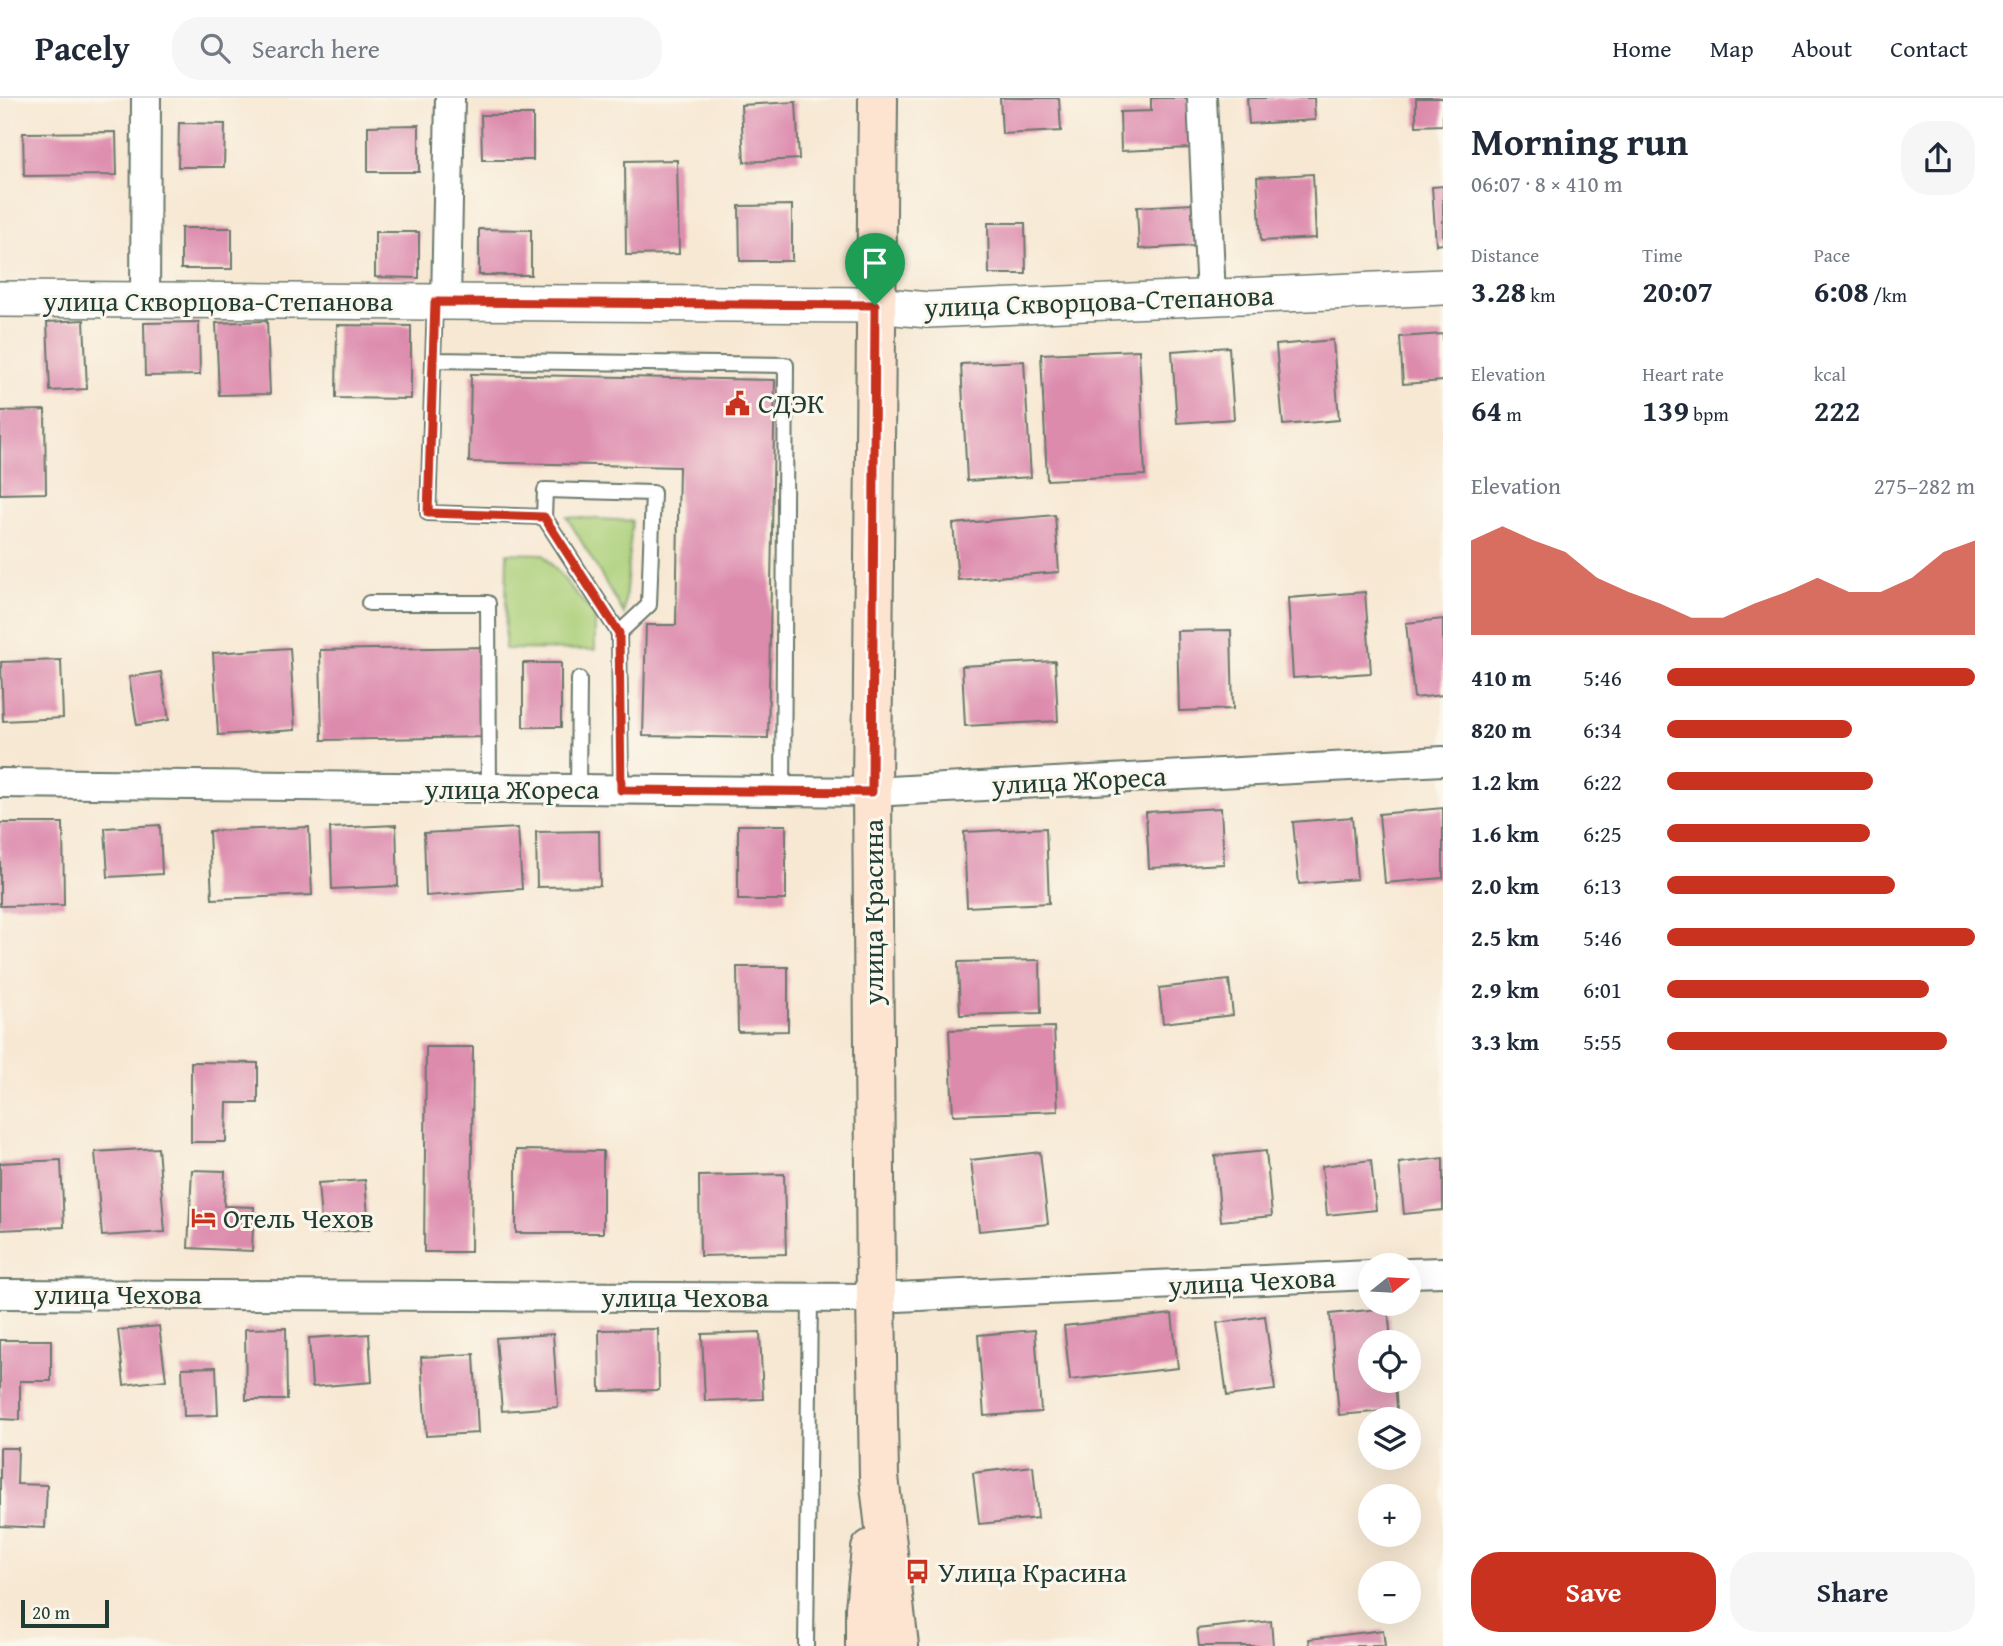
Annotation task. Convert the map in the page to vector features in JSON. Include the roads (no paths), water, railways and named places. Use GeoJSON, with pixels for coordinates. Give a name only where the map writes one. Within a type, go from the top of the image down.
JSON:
{"type":"FeatureCollection","features":[{"type":"Feature","properties":{"kind":"main road","name":"улица Красина"},"geometry":{"type":"LineString","coordinates":[[878,98],[872,792],[876,1298],[879,1477],[899,1646]]}},
{"type":"Feature","properties":{"kind":"main road","name":"улица Красина"},"geometry":{"type":"LineString","coordinates":[[865,1646],[865,1608],[879,1477]]}},
{"type":"Feature","properties":{"kind":"street"},"geometry":{"type":"LineString","coordinates":[[145,300],[146,98]]}},
{"type":"Feature","properties":{"kind":"street"},"geometry":{"type":"LineString","coordinates":[[440,302],[450,98]]}},
{"type":"Feature","properties":{"kind":"street"},"geometry":{"type":"LineString","coordinates":[[1202,98],[1211,297]]}},
{"type":"Feature","properties":{"kind":"street","name":"улица Скворцова-Степанова"},"geometry":{"type":"LineString","coordinates":[[0,299],[875,305],[928,310],[1443,287]]}},
{"type":"Feature","properties":{"kind":"street","name":"улица Жореса"},"geometry":{"type":"LineString","coordinates":[[0,782],[489,790],[872,792],[1443,761]]}},
{"type":"Feature","properties":{"kind":"street"},"geometry":{"type":"LineString","coordinates":[[1421,1273],[1443,1272]]}},
{"type":"Feature","properties":{"kind":"street","name":"улица Чехова"},"geometry":{"type":"LineString","coordinates":[[0,1294],[876,1298],[1358,1276]]}},
{"type":"Feature","properties":{"kind":"lane"},"geometry":{"type":"LineString","coordinates":[[440,302],[433,360],[428,513],[544,517]]}},
{"type":"Feature","properties":{"kind":"lane"},"geometry":{"type":"LineString","coordinates":[[433,360],[786,365],[783,791]]}},
{"type":"Feature","properties":{"kind":"lane"},"geometry":{"type":"LineString","coordinates":[[619,633],[649,605],[653,493],[545,490],[544,517],[619,633],[621,790]]}},
{"type":"Feature","properties":{"kind":"lane"},"geometry":{"type":"LineString","coordinates":[[369,603],[488,603],[489,790]]}},
{"type":"Feature","properties":{"kind":"lane"},"geometry":{"type":"LineString","coordinates":[[578,790],[579,679]]}},
{"type":"Feature","properties":{"kind":"lane"},"geometry":{"type":"LineString","coordinates":[[806,1646],[810,1298]]}},
{"type":"Feature","properties":{"kind":"place","name":"СДЭК"},"geometry":{"type":"Point","coordinates":[738,403]}},
{"type":"Feature","properties":{"kind":"place","name":"Отель Чехов"},"geometry":{"type":"Point","coordinates":[203,1218]}},
{"type":"Feature","properties":{"kind":"place","name":"Улица Красина"},"geometry":{"type":"Point","coordinates":[918,1572]}}]}
